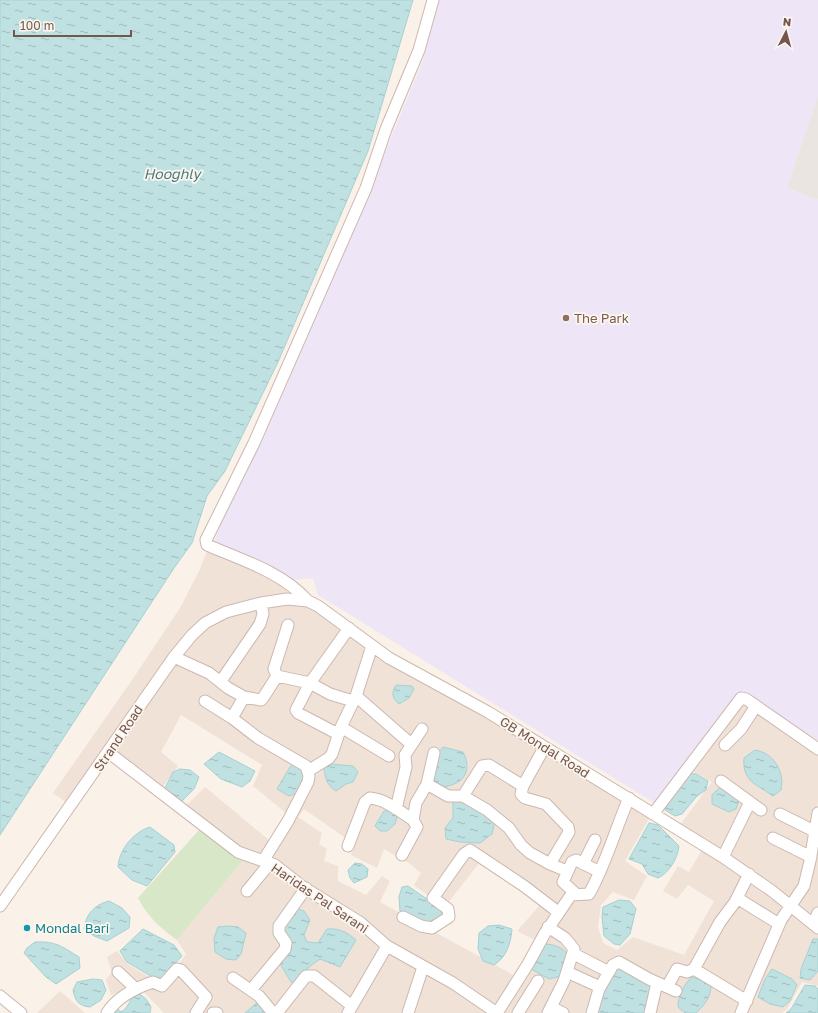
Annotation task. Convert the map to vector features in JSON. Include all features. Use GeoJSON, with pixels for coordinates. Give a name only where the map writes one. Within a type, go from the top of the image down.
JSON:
{"type":"FeatureCollection","features":[{"type":"Feature","properties":{"kind":"street"},"geometry":{"type":"LineString","coordinates":[[308,601],[297,588],[285,580],[207,545],[206,540],[257,436],[366,188],[386,129],[419,50],[433,0]]}},
{"type":"Feature","properties":{"kind":"street","name":"GB Mondal Road"},"geometry":{"type":"LineString","coordinates":[[260,603],[287,599],[308,601],[349,628],[389,658],[488,712],[544,748],[629,798],[723,857],[749,874],[815,926]]}},
{"type":"Feature","properties":{"kind":"street"},"geometry":{"type":"LineString","coordinates":[[221,680],[260,624],[263,614],[260,603]]}},
{"type":"Feature","properties":{"kind":"street","name":"Strand Road"},"geometry":{"type":"LineString","coordinates":[[0,906],[174,657],[192,635],[205,623],[226,612],[260,603]]}},
{"type":"Feature","properties":{"kind":"street"},"geometry":{"type":"LineString","coordinates":[[277,676],[274,670],[288,625]]}},
{"type":"Feature","properties":{"kind":"street"},"geometry":{"type":"LineString","coordinates":[[349,628],[310,683],[297,706],[298,712],[340,730],[389,756]]}},
{"type":"Feature","properties":{"kind":"street"},"geometry":{"type":"LineString","coordinates":[[308,771],[329,758],[354,699],[372,646]]}},
{"type":"Feature","properties":{"kind":"street"},"geometry":{"type":"LineString","coordinates":[[174,657],[221,680],[228,688],[244,697],[261,700],[277,676]]}},
{"type":"Feature","properties":{"kind":"street"},"geometry":{"type":"LineString","coordinates":[[277,676],[310,683],[330,694],[354,699],[411,744]]}},
{"type":"Feature","properties":{"kind":"street"},"geometry":{"type":"LineString","coordinates":[[232,718],[244,697]]}},
{"type":"Feature","properties":{"kind":"street"},"geometry":{"type":"LineString","coordinates":[[653,814],[741,698],[746,699],[818,749]]}},
{"type":"Feature","properties":{"kind":"street"},"geometry":{"type":"LineString","coordinates":[[205,701],[232,718],[258,738],[306,766],[308,771],[308,782],[267,862],[247,891]]}},
{"type":"Feature","properties":{"kind":"street"},"geometry":{"type":"LineString","coordinates":[[725,745],[741,729],[756,706]]}},
{"type":"Feature","properties":{"kind":"street"},"geometry":{"type":"LineString","coordinates":[[396,809],[406,767],[404,758],[411,744],[422,729]]}},
{"type":"Feature","properties":{"kind":"street"},"geometry":{"type":"LineString","coordinates":[[544,748],[523,786],[521,794],[525,798],[546,804],[568,827],[568,832],[550,864]]}},
{"type":"Feature","properties":{"kind":"street","name":"Haridas Pal Sarani"},"geometry":{"type":"LineString","coordinates":[[108,752],[238,852],[275,865],[306,888],[361,923],[387,946],[453,983],[497,1013]]}},
{"type":"Feature","properties":{"kind":"street"},"geometry":{"type":"LineString","coordinates":[[413,820],[416,803],[427,784],[434,753]]}},
{"type":"Feature","properties":{"kind":"street"},"geometry":{"type":"LineString","coordinates":[[463,796],[482,766],[485,764],[523,786]]}},
{"type":"Feature","properties":{"kind":"street"},"geometry":{"type":"LineString","coordinates":[[720,781],[761,810]]}},
{"type":"Feature","properties":{"kind":"street"},"geometry":{"type":"LineString","coordinates":[[427,784],[448,796],[463,796],[487,810],[509,828],[521,845],[530,852],[550,864],[567,871]]}},
{"type":"Feature","properties":{"kind":"street"},"geometry":{"type":"LineString","coordinates":[[348,846],[365,802],[370,798],[374,798],[396,809],[413,820],[417,827],[402,856]]}},
{"type":"Feature","properties":{"kind":"street"},"geometry":{"type":"LineString","coordinates":[[497,1013],[528,964],[548,927],[571,895],[576,894],[587,896],[589,894],[600,872],[613,835],[629,798]]}},
{"type":"Feature","properties":{"kind":"street"},"geometry":{"type":"LineString","coordinates":[[723,857],[750,802]]}},
{"type":"Feature","properties":{"kind":"street"},"geometry":{"type":"LineString","coordinates":[[742,1013],[746,1000],[779,924],[790,905],[804,886],[813,863],[818,813]]}},
{"type":"Feature","properties":{"kind":"street"},"geometry":{"type":"LineString","coordinates":[[780,814],[816,833]]}},
{"type":"Feature","properties":{"kind":"street"},"geometry":{"type":"LineString","coordinates":[[773,838],[813,863]]}},
{"type":"Feature","properties":{"kind":"street"},"geometry":{"type":"LineString","coordinates":[[583,864],[595,840]]}},
{"type":"Feature","properties":{"kind":"street"},"geometry":{"type":"LineString","coordinates":[[403,916],[421,926],[432,928],[449,917],[448,909],[433,898],[464,854],[470,850],[524,886],[558,912]]}},
{"type":"Feature","properties":{"kind":"street"},"geometry":{"type":"LineString","coordinates":[[576,894],[564,884],[563,880],[574,860],[600,872]]}},
{"type":"Feature","properties":{"kind":"street"},"geometry":{"type":"LineString","coordinates":[[650,1013],[677,969],[687,972],[694,969],[720,922],[737,898],[749,874]]}},
{"type":"Feature","properties":{"kind":"street"},"geometry":{"type":"LineString","coordinates":[[251,990],[285,949],[286,943],[279,933],[279,926],[306,888]]}},
{"type":"Feature","properties":{"kind":"street"},"geometry":{"type":"LineString","coordinates":[[737,898],[779,924]]}},
{"type":"Feature","properties":{"kind":"street"},"geometry":{"type":"LineString","coordinates":[[815,926],[818,913]]}},
{"type":"Feature","properties":{"kind":"street"},"geometry":{"type":"LineString","coordinates":[[548,927],[573,946],[574,954],[550,1010],[563,1013]]}},
{"type":"Feature","properties":{"kind":"street"},"geometry":{"type":"LineString","coordinates":[[277,1013],[306,976],[310,975],[314,976],[350,1010],[387,946]]}},
{"type":"Feature","properties":{"kind":"street"},"geometry":{"type":"LineString","coordinates":[[574,954],[609,972]]}},
{"type":"Feature","properties":{"kind":"street"},"geometry":{"type":"LineString","coordinates":[[592,1013],[600,987],[614,965],[619,962],[667,987]]}},
{"type":"Feature","properties":{"kind":"street"},"geometry":{"type":"LineString","coordinates":[[408,1013],[423,966]]}},
{"type":"Feature","properties":{"kind":"street"},"geometry":{"type":"LineString","coordinates":[[107,1013],[116,1001],[135,988],[153,982],[162,986],[177,969],[180,969],[206,996],[201,1012]]}},
{"type":"Feature","properties":{"kind":"street"},"geometry":{"type":"LineString","coordinates":[[694,969],[746,1000]]}},
{"type":"Feature","properties":{"kind":"street"},"geometry":{"type":"LineString","coordinates":[[118,972],[135,988]]}},
{"type":"Feature","properties":{"kind":"street"},"geometry":{"type":"LineString","coordinates":[[567,972],[600,987]]}},
{"type":"Feature","properties":{"kind":"street"},"geometry":{"type":"LineString","coordinates":[[233,978],[259,996],[273,1013]]}},
{"type":"Feature","properties":{"kind":"street"},"geometry":{"type":"LineString","coordinates":[[518,1013],[538,981]]}},
{"type":"Feature","properties":{"kind":"street"},"geometry":{"type":"LineString","coordinates":[[0,996],[21,1013]]}},
{"type":"Feature","properties":{"kind":"shaded area","name":"The Park"},"geometry":{"type":"Polygon","coordinates":[[[439,0],[818,0],[818,97],[787,188],[818,200],[818,740],[742,695],[656,804],[318,595],[313,578],[293,580],[214,542],[225,512],[266,431],[363,205],[423,60],[439,0]]]}},
{"type":"Feature","properties":{"kind":"shaded area"},"geometry":{"type":"Polygon","coordinates":[[[818,94],[818,200],[787,188],[818,94]]]}},
{"type":"Feature","properties":{"kind":"shaded area"},"geometry":{"type":"Polygon","coordinates":[[[207,551],[288,584],[287,593],[223,608],[201,621],[67,803],[53,793],[130,683],[180,608],[200,569],[207,551]]]}},
{"type":"Feature","properties":{"kind":"shaded area"},"geometry":{"type":"Polygon","coordinates":[[[288,600],[304,602],[625,799],[587,891],[571,890],[535,940],[517,931],[546,898],[486,854],[444,908],[414,885],[421,873],[410,864],[384,849],[377,868],[351,855],[354,844],[304,809],[298,817],[322,833],[319,844],[327,849],[324,861],[338,866],[338,881],[366,895],[382,876],[390,881],[380,902],[513,975],[496,1008],[388,939],[365,921],[242,851],[185,807],[205,787],[270,841],[286,813],[253,786],[262,765],[181,715],[161,752],[178,766],[162,788],[112,751],[181,650],[206,624],[231,613],[288,600]]]}},
{"type":"Feature","properties":{"kind":"shaded area"},"geometry":{"type":"Polygon","coordinates":[[[742,701],[818,750],[818,802],[809,851],[801,885],[789,900],[680,825],[712,782],[690,770],[742,701]]]}},
{"type":"Feature","properties":{"kind":"shaded area"},"geometry":{"type":"Polygon","coordinates":[[[630,802],[651,815],[625,861],[647,876],[634,900],[613,892],[601,905],[598,927],[603,943],[617,950],[633,937],[684,955],[714,901],[688,885],[677,899],[663,891],[678,866],[689,872],[703,848],[786,905],[738,1013],[503,1013],[573,897],[589,900],[601,879],[630,802]]]}},
{"type":"Feature","properties":{"kind":"shaded area"},"geometry":{"type":"Polygon","coordinates":[[[818,825],[818,924],[792,904],[818,825]]]}},
{"type":"Feature","properties":{"kind":"shaded area"},"geometry":{"type":"Polygon","coordinates":[[[244,859],[272,866],[358,925],[383,947],[345,1013],[164,1013],[137,985],[111,995],[106,980],[112,972],[107,957],[117,951],[129,965],[163,985],[186,954],[177,940],[244,859]]]}},
{"type":"Feature","properties":{"kind":"shaded area"},"geometry":{"type":"Polygon","coordinates":[[[791,909],[818,929],[818,986],[802,982],[787,1009],[782,1013],[745,1013],[791,909]]]}},
{"type":"Feature","properties":{"kind":"shaded area"},"geometry":{"type":"Polygon","coordinates":[[[388,950],[439,979],[491,1013],[353,1013],[388,950]]]}},
{"type":"Feature","properties":{"kind":"shaded area"},"geometry":{"type":"Polygon","coordinates":[[[60,991],[85,1013],[37,1013],[60,991]]]}},
{"type":"Feature","properties":{"kind":"green space"},"geometry":{"type":"Polygon","coordinates":[[[199,830],[244,859],[177,940],[155,922],[138,898],[199,830]]]}},
{"type":"Feature","properties":{"kind":"water","name":"Hooghly"},"geometry":{"type":"Polygon","coordinates":[[[0,0],[413,0],[368,151],[278,362],[225,471],[207,496],[192,543],[174,568],[0,835],[0,0]]]}},
{"type":"Feature","properties":{"kind":"water"},"geometry":{"type":"Polygon","coordinates":[[[396,685],[412,686],[414,689],[409,698],[399,704],[393,695],[393,690],[396,685]]]}},
{"type":"Feature","properties":{"kind":"water"},"geometry":{"type":"Polygon","coordinates":[[[443,747],[463,752],[467,766],[466,772],[459,781],[446,786],[438,787],[434,782],[435,759],[443,747]]]}},
{"type":"Feature","properties":{"kind":"water"},"geometry":{"type":"Polygon","coordinates":[[[755,750],[768,755],[773,759],[780,770],[782,783],[781,790],[773,796],[751,781],[745,772],[744,758],[755,750]]]}},
{"type":"Feature","properties":{"kind":"water"},"geometry":{"type":"Polygon","coordinates":[[[219,752],[255,771],[250,781],[242,787],[221,779],[204,764],[219,752]]]}},
{"type":"Feature","properties":{"kind":"water"},"geometry":{"type":"Polygon","coordinates":[[[296,762],[303,766],[306,777],[297,793],[289,796],[277,789],[290,767],[296,762]]]}},
{"type":"Feature","properties":{"kind":"water"},"geometry":{"type":"Polygon","coordinates":[[[331,764],[353,766],[358,772],[353,782],[346,784],[336,791],[330,787],[324,768],[331,764]]]}},
{"type":"Feature","properties":{"kind":"water"},"geometry":{"type":"Polygon","coordinates":[[[180,769],[190,770],[199,777],[194,789],[180,803],[164,790],[173,772],[180,769]]]}},
{"type":"Feature","properties":{"kind":"water"},"geometry":{"type":"Polygon","coordinates":[[[687,773],[696,774],[708,781],[706,790],[697,796],[682,814],[675,816],[665,810],[669,796],[687,773]]]}},
{"type":"Feature","properties":{"kind":"water"},"geometry":{"type":"Polygon","coordinates":[[[721,786],[740,798],[736,809],[729,812],[712,804],[712,795],[721,786]]]}},
{"type":"Feature","properties":{"kind":"water"},"geometry":{"type":"Polygon","coordinates":[[[459,797],[495,821],[492,834],[480,843],[460,842],[446,839],[445,828],[453,818],[453,802],[459,797]]]}},
{"type":"Feature","properties":{"kind":"water"},"geometry":{"type":"Polygon","coordinates":[[[384,811],[392,811],[397,817],[395,824],[387,831],[380,831],[375,826],[384,811]]]}},
{"type":"Feature","properties":{"kind":"water"},"geometry":{"type":"Polygon","coordinates":[[[649,823],[658,825],[679,846],[677,855],[672,865],[666,873],[658,878],[648,874],[642,864],[629,859],[649,823]]]}},
{"type":"Feature","properties":{"kind":"water"},"geometry":{"type":"Polygon","coordinates":[[[150,827],[174,845],[175,852],[147,886],[132,880],[118,867],[121,854],[128,842],[138,833],[150,827]]]}},
{"type":"Feature","properties":{"kind":"water"},"geometry":{"type":"Polygon","coordinates":[[[355,863],[362,864],[368,869],[367,877],[354,883],[350,878],[348,870],[355,863]]]}},
{"type":"Feature","properties":{"kind":"water"},"geometry":{"type":"Polygon","coordinates":[[[408,886],[437,906],[443,915],[429,924],[418,921],[400,911],[399,897],[402,887],[408,886]]]}},
{"type":"Feature","properties":{"kind":"water"},"geometry":{"type":"Polygon","coordinates":[[[619,900],[630,901],[636,909],[630,934],[620,945],[614,944],[604,936],[602,917],[603,907],[619,900]]]}},
{"type":"Feature","properties":{"kind":"water"},"geometry":{"type":"Polygon","coordinates":[[[109,901],[122,908],[130,917],[129,928],[107,941],[94,936],[84,929],[87,919],[92,911],[99,905],[109,901]]]}},
{"type":"Feature","properties":{"kind":"water"},"geometry":{"type":"Polygon","coordinates":[[[296,908],[304,911],[310,920],[304,935],[307,942],[318,943],[327,929],[343,931],[356,940],[340,967],[320,959],[309,967],[295,983],[291,982],[279,962],[290,943],[280,929],[296,908]]]}},
{"type":"Feature","properties":{"kind":"water"},"geometry":{"type":"Polygon","coordinates":[[[499,925],[512,929],[508,949],[502,958],[494,965],[483,961],[478,949],[479,933],[488,926],[499,925]]]}},
{"type":"Feature","properties":{"kind":"water"},"geometry":{"type":"Polygon","coordinates":[[[218,927],[238,927],[246,933],[241,954],[236,960],[226,959],[215,952],[214,938],[218,927]]]}},
{"type":"Feature","properties":{"kind":"water"},"geometry":{"type":"Polygon","coordinates":[[[143,929],[174,945],[182,956],[159,981],[127,962],[120,951],[143,929]]]}},
{"type":"Feature","properties":{"kind":"water"},"geometry":{"type":"Polygon","coordinates":[[[813,939],[818,939],[818,971],[810,980],[800,978],[801,969],[813,939]]]}},
{"type":"Feature","properties":{"kind":"water"},"geometry":{"type":"Polygon","coordinates":[[[35,942],[53,943],[67,950],[79,957],[80,968],[56,984],[46,977],[24,953],[27,948],[35,942]]]}},
{"type":"Feature","properties":{"kind":"water"},"geometry":{"type":"Polygon","coordinates":[[[543,944],[558,947],[564,950],[569,956],[565,970],[558,977],[549,979],[531,969],[543,944]]]}},
{"type":"Feature","properties":{"kind":"water"},"geometry":{"type":"Polygon","coordinates":[[[616,965],[650,985],[651,995],[646,1013],[595,1013],[601,992],[616,965]]]}},
{"type":"Feature","properties":{"kind":"water"},"geometry":{"type":"Polygon","coordinates":[[[772,969],[792,979],[797,985],[790,1001],[783,1007],[770,1004],[758,997],[765,979],[772,969]]]}},
{"type":"Feature","properties":{"kind":"water"},"geometry":{"type":"Polygon","coordinates":[[[692,977],[703,981],[711,987],[706,1002],[696,1013],[685,1013],[678,1007],[679,999],[684,987],[692,977]]]}},
{"type":"Feature","properties":{"kind":"water"},"geometry":{"type":"Polygon","coordinates":[[[93,979],[102,980],[106,990],[101,1000],[90,1007],[80,1004],[76,1000],[73,990],[77,982],[93,979]]]}},
{"type":"Feature","properties":{"kind":"water"},"geometry":{"type":"Polygon","coordinates":[[[805,985],[815,986],[818,989],[818,1013],[786,1013],[791,1009],[805,985]]]}},
{"type":"Feature","properties":{"kind":"water"},"geometry":{"type":"Polygon","coordinates":[[[137,992],[146,999],[151,1007],[150,1013],[106,1013],[112,1004],[121,1012],[124,1010],[137,992]]]}},
{"type":"Feature","properties":{"kind":"water"},"geometry":{"type":"Polygon","coordinates":[[[259,1001],[270,1013],[245,1013],[259,1001]]]}},
{"type":"Feature","properties":{"kind":"place","name":"The Park"},"geometry":{"type":"Point","coordinates":[566,318]}},
{"type":"Feature","properties":{"kind":"place","name":"Mondal Bari"},"geometry":{"type":"Point","coordinates":[27,928]}}]}
